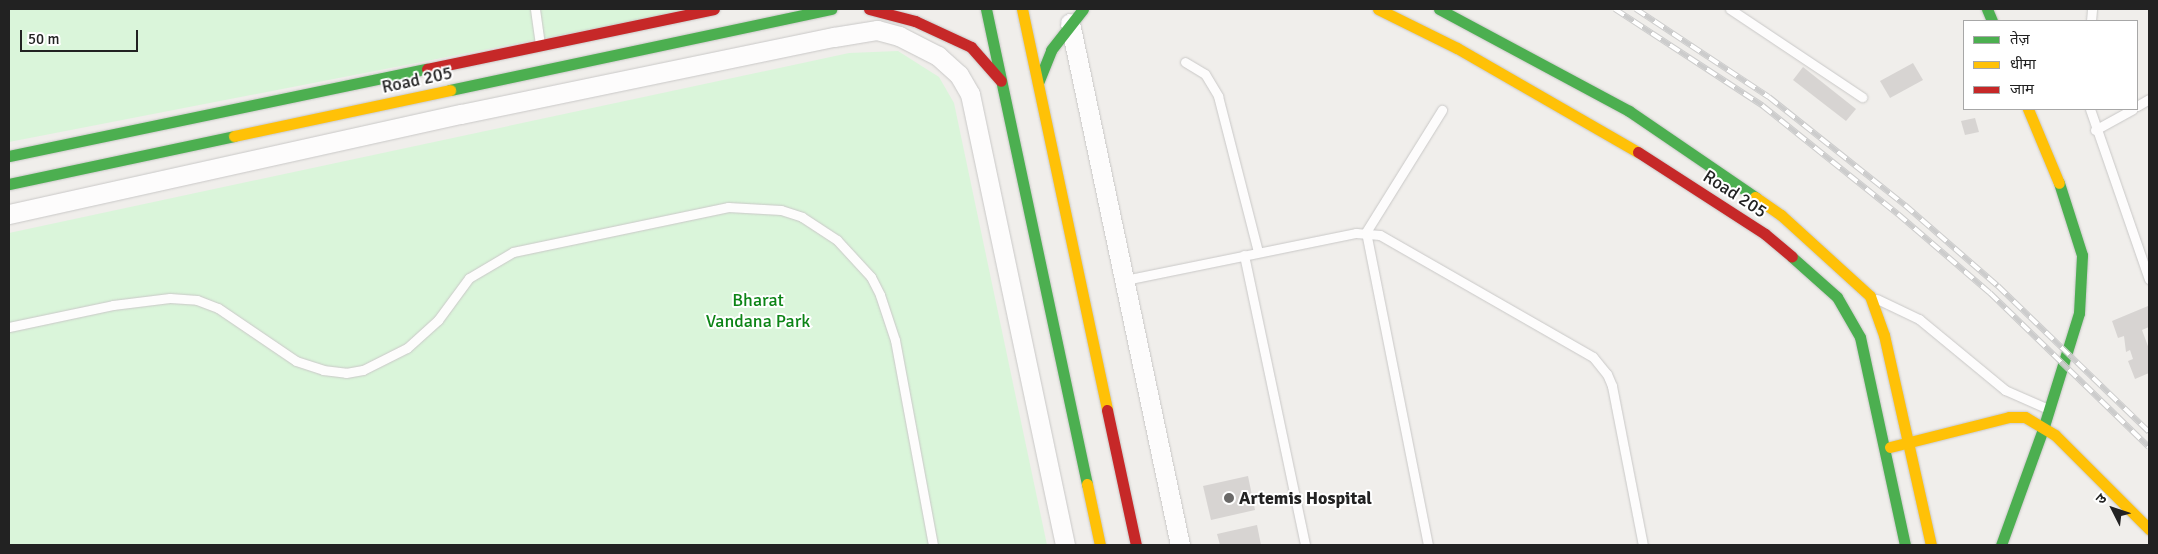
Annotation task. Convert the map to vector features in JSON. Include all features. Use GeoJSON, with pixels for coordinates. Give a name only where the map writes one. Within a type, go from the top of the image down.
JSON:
{"type":"FeatureCollection","features":[{"type":"Feature","properties":{"kind":"main road","name":"Road 205"},"geometry":{"type":"LineString","coordinates":[[9,156],[714,9]]}},
{"type":"Feature","properties":{"kind":"main road","name":"Road 205"},"geometry":{"type":"LineString","coordinates":[[9,184],[832,9]]}},
{"type":"Feature","properties":{"kind":"main road"},"geometry":{"type":"LineString","coordinates":[[869,9],[915,21],[971,47],[1001,81]]}},
{"type":"Feature","properties":{"kind":"main road"},"geometry":{"type":"LineString","coordinates":[[986,9],[1100,545]]}},
{"type":"Feature","properties":{"kind":"main road"},"geometry":{"type":"LineString","coordinates":[[1022,9],[1136,545]]}},
{"type":"Feature","properties":{"kind":"main road"},"geometry":{"type":"LineString","coordinates":[[1038,83],[1051,50],[1070,23],[1083,9]]}},
{"type":"Feature","properties":{"kind":"main road","name":"Road 205"},"geometry":{"type":"LineString","coordinates":[[1378,9],[1457,48],[1614,136],[1765,234],[1837,297],[1860,337],[1905,545]]}},
{"type":"Feature","properties":{"kind":"main road","name":"Road 205"},"geometry":{"type":"LineString","coordinates":[[1439,9],[1630,110],[1781,215],[1870,296],[1884,335],[1931,545]]}},
{"type":"Feature","properties":{"kind":"main road"},"geometry":{"type":"LineString","coordinates":[[2001,545],[2044,426],[2079,313],[2082,255],[2065,199],[2028,110]]}},
{"type":"Feature","properties":{"kind":"main road"},"geometry":{"type":"LineString","coordinates":[[1884,448],[2009,417],[2025,417],[2044,426],[2149,529]]}},
{"type":"Feature","properties":{"kind":"street"},"geometry":{"type":"LineString","coordinates":[[1070,23],[1180,545]]}},
{"type":"Feature","properties":{"kind":"street"},"geometry":{"type":"LineString","coordinates":[[9,214],[461,114],[834,37],[877,30],[899,36],[938,56],[959,75],[970,94],[1065,545]]}},
{"type":"Feature","properties":{"kind":"lane"},"geometry":{"type":"LineString","coordinates":[[535,9],[541,45]]}},
{"type":"Feature","properties":{"kind":"lane"},"geometry":{"type":"LineString","coordinates":[[1730,9],[1862,97]]}},
{"type":"Feature","properties":{"kind":"lane"},"geometry":{"type":"LineString","coordinates":[[1185,62],[1204,74],[1218,96],[1258,252]]}},
{"type":"Feature","properties":{"kind":"lane"},"geometry":{"type":"LineString","coordinates":[[2138,105],[2149,99]]}},
{"type":"Feature","properties":{"kind":"lane"},"geometry":{"type":"LineString","coordinates":[[1428,545],[1366,232],[1442,110]]}},
{"type":"Feature","properties":{"kind":"lane"},"geometry":{"type":"LineString","coordinates":[[2090,110],[2095,130],[2149,276]]}},
{"type":"Feature","properties":{"kind":"lane"},"geometry":{"type":"LineString","coordinates":[[2095,130],[2131,110]]}},
{"type":"Feature","properties":{"kind":"lane"},"geometry":{"type":"LineString","coordinates":[[9,327],[114,305],[170,298],[197,300],[218,308],[296,361],[323,370],[346,373],[363,370],[407,348],[438,320],[469,278],[513,252],[728,207],[782,210],[802,217],[837,240],[871,277],[880,294],[895,340],[933,545]]}},
{"type":"Feature","properties":{"kind":"lane"},"geometry":{"type":"LineString","coordinates":[[1125,280],[1366,232],[1380,235],[1593,357],[1607,374],[1612,386],[1643,545]]}},
{"type":"Feature","properties":{"kind":"lane"},"geometry":{"type":"LineString","coordinates":[[1244,255],[1305,545]]}},
{"type":"Feature","properties":{"kind":"lane"},"geometry":{"type":"LineString","coordinates":[[1870,296],[1920,320],[2005,390],[2049,409]]}},
{"type":"Feature","properties":{"kind":"green space"},"geometry":{"type":"Polygon","coordinates":[[[9,9],[695,9],[9,142],[9,9]]]}},
{"type":"Feature","properties":{"kind":"green space","name":"Bharat Vandana Park"},"geometry":{"type":"Polygon","coordinates":[[[898,51],[939,77],[954,103],[1047,545],[9,545],[9,233],[849,53],[898,51]]]}},
{"type":"Feature","properties":{"kind":"building"},"geometry":{"type":"Polygon","coordinates":[[[1913,63],[1923,80],[1890,98],[1880,81],[1913,63]]]}},
{"type":"Feature","properties":{"kind":"building"},"geometry":{"type":"Polygon","coordinates":[[[1803,67],[1856,109],[1846,121],[1793,80],[1803,67]]]}},
{"type":"Feature","properties":{"kind":"building"},"geometry":{"type":"Polygon","coordinates":[[[1975,118],[1979,132],[1965,135],[1961,121],[1975,118]]]}},
{"type":"Feature","properties":{"kind":"building"},"geometry":{"type":"Polygon","coordinates":[[[2148,306],[2149,327],[2142,330],[2149,349],[2149,373],[2135,379],[2128,361],[2133,359],[2130,350],[2126,352],[2124,336],[2118,338],[2112,321],[2148,306]]]}},
{"type":"Feature","properties":{"kind":"building","name":"Artemis Hospital"},"geometry":{"type":"Polygon","coordinates":[[[1248,476],[1255,510],[1211,520],[1203,486],[1248,476]]]}},
{"type":"Feature","properties":{"kind":"building"},"geometry":{"type":"Polygon","coordinates":[[[1257,525],[1261,545],[1220,545],[1217,534],[1257,525]]]}},
{"type":"Feature","properties":{"kind":"railway"},"geometry":{"type":"LineString","coordinates":[[1615,9],[1763,106],[1898,214],[1990,293],[2149,447]]}},
{"type":"Feature","properties":{"kind":"railway"},"geometry":{"type":"LineString","coordinates":[[1636,9],[1769,97],[1905,205],[1998,286],[2149,432]]}},
{"type":"Feature","properties":{"kind":"traffic: fast"},"geometry":{"type":"LineString","coordinates":[[450,90],[832,9]]}},
{"type":"Feature","properties":{"kind":"traffic: fast"},"geometry":{"type":"LineString","coordinates":[[986,9],[1087,484]]}},
{"type":"Feature","properties":{"kind":"traffic: fast"},"geometry":{"type":"LineString","coordinates":[[1038,83],[1051,50],[1083,9]]}},
{"type":"Feature","properties":{"kind":"traffic: fast"},"geometry":{"type":"LineString","coordinates":[[1439,9],[1629,111],[1755,197]]}},
{"type":"Feature","properties":{"kind":"traffic: fast"},"geometry":{"type":"LineString","coordinates":[[1987,9],[1992,20]]}},
{"type":"Feature","properties":{"kind":"traffic: fast"},"geometry":{"type":"LineString","coordinates":[[9,156],[427,69]]}},
{"type":"Feature","properties":{"kind":"traffic: fast"},"geometry":{"type":"LineString","coordinates":[[9,184],[234,136]]}},
{"type":"Feature","properties":{"kind":"traffic: fast"},"geometry":{"type":"LineString","coordinates":[[2001,545],[2044,426],[2079,313],[2082,255],[2059,183]]}},
{"type":"Feature","properties":{"kind":"traffic: fast"},"geometry":{"type":"LineString","coordinates":[[1792,257],[1837,297],[1860,337],[1905,545]]}},
{"type":"Feature","properties":{"kind":"traffic: slow"},"geometry":{"type":"LineString","coordinates":[[1022,9],[1107,410]]}},
{"type":"Feature","properties":{"kind":"traffic: slow"},"geometry":{"type":"LineString","coordinates":[[1378,9],[1457,48],[1638,152]]}},
{"type":"Feature","properties":{"kind":"traffic: slow"},"geometry":{"type":"LineString","coordinates":[[234,136],[450,90]]}},
{"type":"Feature","properties":{"kind":"traffic: slow"},"geometry":{"type":"LineString","coordinates":[[2028,110],[2059,183]]}},
{"type":"Feature","properties":{"kind":"traffic: slow"},"geometry":{"type":"LineString","coordinates":[[1755,197],[1781,215],[1870,296],[1884,335],[1931,545]]}},
{"type":"Feature","properties":{"kind":"traffic: slow"},"geometry":{"type":"LineString","coordinates":[[1890,447],[2009,417],[2025,417],[2055,435],[2149,529]]}},
{"type":"Feature","properties":{"kind":"traffic: slow"},"geometry":{"type":"LineString","coordinates":[[1087,484],[1100,545]]}},
{"type":"Feature","properties":{"kind":"traffic: jam"},"geometry":{"type":"LineString","coordinates":[[427,69],[714,9]]}},
{"type":"Feature","properties":{"kind":"traffic: jam"},"geometry":{"type":"LineString","coordinates":[[869,9],[915,21],[971,47],[1001,81]]}},
{"type":"Feature","properties":{"kind":"traffic: jam"},"geometry":{"type":"LineString","coordinates":[[1638,152],[1765,234],[1792,257]]}},
{"type":"Feature","properties":{"kind":"traffic: jam"},"geometry":{"type":"LineString","coordinates":[[1107,410],[1136,545]]}},
{"type":"Feature","properties":{"kind":"place","name":"Artemis Hospital"},"geometry":{"type":"Point","coordinates":[1229,498]}}]}
